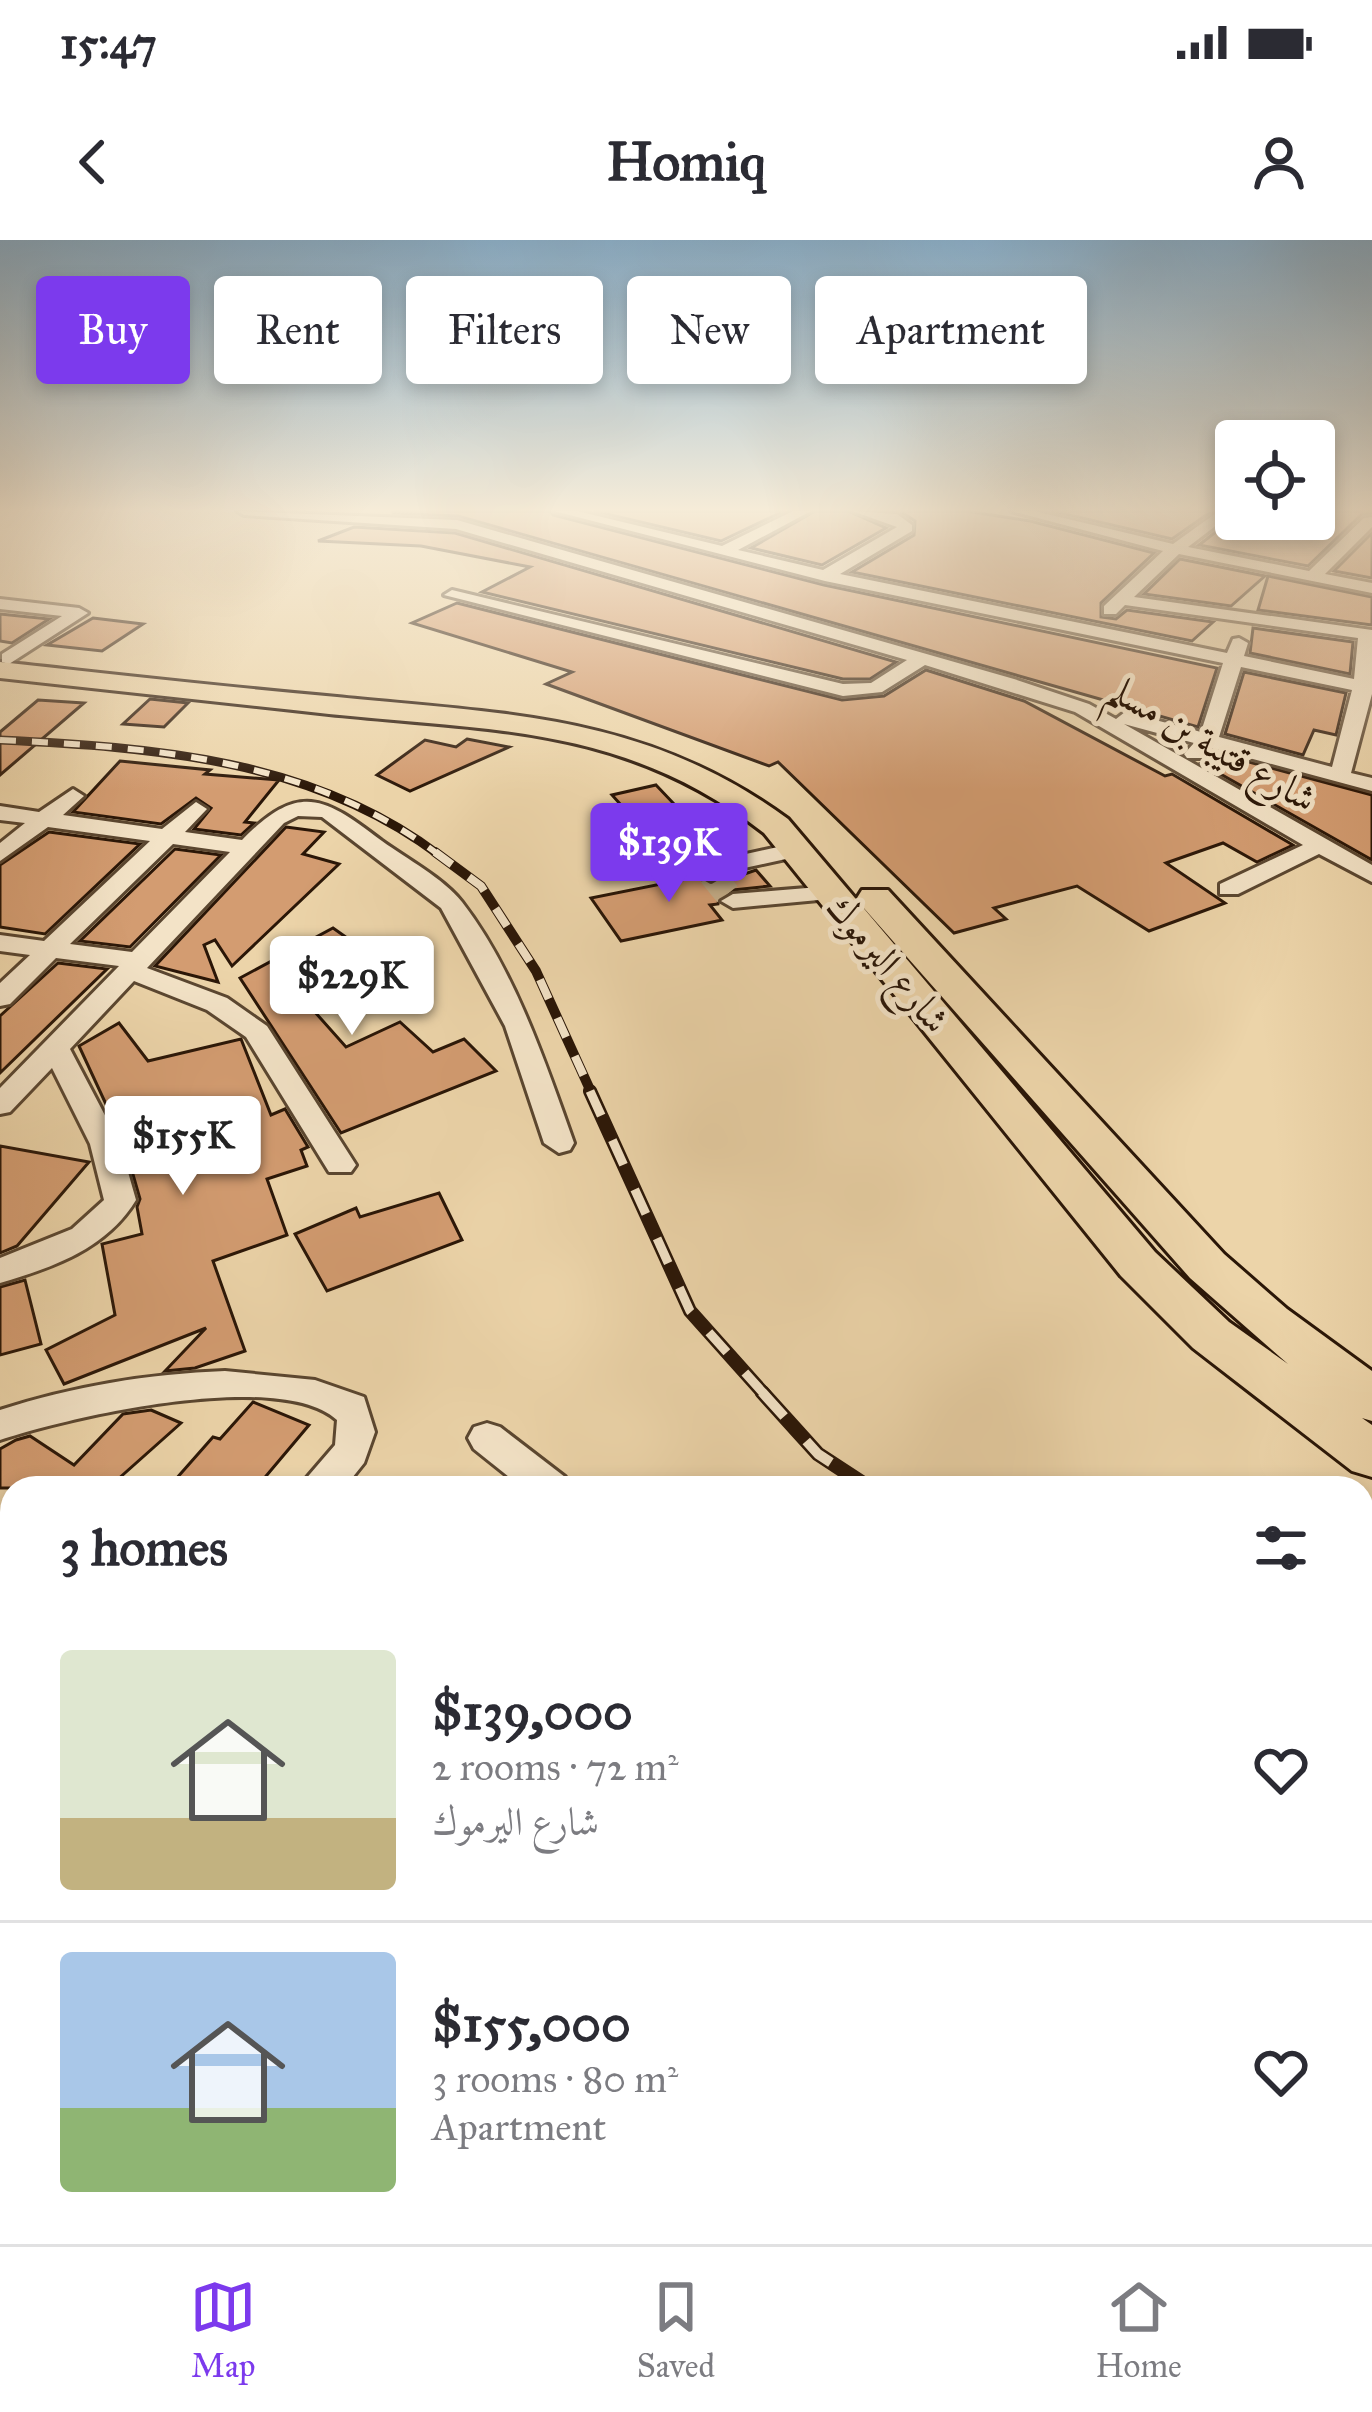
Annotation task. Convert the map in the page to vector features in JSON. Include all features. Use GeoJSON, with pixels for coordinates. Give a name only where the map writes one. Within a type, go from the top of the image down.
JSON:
{"type":"FeatureCollection","features":[{"type":"Feature","properties":{"kind":"highway","name":"شارع اليرموك"},"geometry":{"type":"LineString","coordinates":[[2,653],[580,733],[664,757],[714,778],[746,799],[796,850],[1138,1264],[1211,1335],[1372,1455]]}},
{"type":"Feature","properties":{"kind":"highway","name":"شارع اليرموك"},"geometry":{"type":"LineString","coordinates":[[2,653],[572,719],[632,731],[734,766],[798,814],[1207,1266],[1285,1335],[1372,1400]]}},
{"type":"Feature","properties":{"kind":"street"},"geometry":{"type":"LineString","coordinates":[[2,653],[79,613],[6,605]]}},
{"type":"Feature","properties":{"kind":"street"},"geometry":{"type":"LineString","coordinates":[[491,605],[843,690],[875,688],[924,658]]}},
{"type":"Feature","properties":{"kind":"street","name":"شارع قتيبة بن مسلم"},"geometry":{"type":"LineString","coordinates":[[736,605],[1082,708],[1372,875]]}},
{"type":"Feature","properties":{"kind":"street"},"geometry":{"type":"LineString","coordinates":[[960,605],[1367,687]]}},
{"type":"Feature","properties":{"kind":"street"},"geometry":{"type":"LineString","coordinates":[[1085,631],[1117,605]]}},
{"type":"Feature","properties":{"kind":"street"},"geometry":{"type":"LineString","coordinates":[[1153,605],[1370,635],[1367,687],[1340,776]]}},
{"type":"Feature","properties":{"kind":"street"},"geometry":{"type":"LineString","coordinates":[[2,653],[34,607]]}},
{"type":"Feature","properties":{"kind":"street"},"geometry":{"type":"LineString","coordinates":[[1181,766],[1208,741],[1247,618]]}},
{"type":"Feature","properties":{"kind":"street"},"geometry":{"type":"LineString","coordinates":[[1082,708],[1372,785]]}},
{"type":"Feature","properties":{"kind":"street"},"geometry":{"type":"LineString","coordinates":[[0,854],[73,796]]}},
{"type":"Feature","properties":{"kind":"street"},"geometry":{"type":"LineString","coordinates":[[0,1105],[248,848],[289,810],[309,807],[330,812],[451,904],[519,1025],[559,1143]]}},
{"type":"Feature","properties":{"kind":"street"},"geometry":{"type":"LineString","coordinates":[[0,998],[196,809]]}},
{"type":"Feature","properties":{"kind":"street"},"geometry":{"type":"LineString","coordinates":[[0,813],[248,848]]}},
{"type":"Feature","properties":{"kind":"street"},"geometry":{"type":"LineString","coordinates":[[1229,889],[1318,846]]}},
{"type":"Feature","properties":{"kind":"street"},"geometry":{"type":"LineString","coordinates":[[711,874],[718,867],[796,850]]}},
{"type":"Feature","properties":{"kind":"street"},"geometry":{"type":"LineString","coordinates":[[733,901],[831,892]]}},
{"type":"Feature","properties":{"kind":"street"},"geometry":{"type":"LineString","coordinates":[[0,943],[135,966],[242,1018],[257,1032],[340,1165]]}},
{"type":"Feature","properties":{"kind":"street"},"geometry":{"type":"LineString","coordinates":[[0,1270],[95,1232],[112,1217],[120,1200],[119,1181],[105,1144],[55,1047]]}},
{"type":"Feature","properties":{"kind":"street"},"geometry":{"type":"LineString","coordinates":[[0,1425],[46,1407],[130,1392],[276,1384],[327,1395],[351,1407],[359,1424],[357,1443],[331,1476]]}},
{"type":"Feature","properties":{"kind":"street"},"geometry":{"type":"LineString","coordinates":[[487,1438],[536,1476]]}},
{"type":"Feature","properties":{"kind":"building"},"geometry":{"type":"Polygon","coordinates":[[[463,605],[842,700],[884,696],[926,670],[1024,701],[1165,776],[1172,774],[1293,845],[1257,862],[1223,843],[1166,863],[1225,903],[1149,931],[1077,886],[994,908],[1006,919],[954,933],[778,762],[769,766],[546,684],[572,672],[412,623],[463,605]]]}},
{"type":"Feature","properties":{"kind":"building"},"geometry":{"type":"Polygon","coordinates":[[[534,605],[699,605],[896,662],[870,679],[843,679],[534,605]]]}},
{"type":"Feature","properties":{"kind":"building"},"geometry":{"type":"Polygon","coordinates":[[[768,605],[916,605],[1217,668],[1198,727],[768,605]]]}},
{"type":"Feature","properties":{"kind":"building"},"geometry":{"type":"Polygon","coordinates":[[[1012,605],[1101,605],[1101,617],[1116,619],[1127,610],[1213,622],[1192,641],[1012,605]]]}},
{"type":"Feature","properties":{"kind":"building"},"geometry":{"type":"Polygon","coordinates":[[[1260,605],[1372,605],[1372,625],[1258,610],[1260,605]]]}},
{"type":"Feature","properties":{"kind":"building"},"geometry":{"type":"Polygon","coordinates":[[[0,614],[49,619],[12,643],[0,641],[0,614]]]}},
{"type":"Feature","properties":{"kind":"building"},"geometry":{"type":"Polygon","coordinates":[[[93,618],[143,624],[102,651],[47,645],[93,618]]]}},
{"type":"Feature","properties":{"kind":"building"},"geometry":{"type":"Polygon","coordinates":[[[1253,628],[1353,642],[1350,674],[1250,653],[1253,628]]]}},
{"type":"Feature","properties":{"kind":"building"},"geometry":{"type":"Polygon","coordinates":[[[1244,672],[1346,693],[1336,735],[1314,730],[1303,755],[1225,734],[1244,672]]]}},
{"type":"Feature","properties":{"kind":"building"},"geometry":{"type":"Polygon","coordinates":[[[150,699],[188,703],[164,727],[123,724],[150,699]]]}},
{"type":"Feature","properties":{"kind":"building"},"geometry":{"type":"Polygon","coordinates":[[[38,700],[84,703],[0,775],[0,732],[38,700]]]}},
{"type":"Feature","properties":{"kind":"building"},"geometry":{"type":"Polygon","coordinates":[[[467,739],[509,747],[410,791],[377,775],[425,740],[456,747],[467,739]]]}},
{"type":"Feature","properties":{"kind":"building"},"geometry":{"type":"Polygon","coordinates":[[[1219,754],[1372,795],[1372,860],[1201,763],[1219,754]]]}},
{"type":"Feature","properties":{"kind":"building"},"geometry":{"type":"Polygon","coordinates":[[[120,761],[279,780],[245,822],[254,823],[241,835],[194,829],[211,808],[196,798],[161,824],[73,812],[120,761]]]}},
{"type":"Feature","properties":{"kind":"building"},"geometry":{"type":"Polygon","coordinates":[[[656,785],[675,805],[630,815],[612,795],[656,785]]]}},
{"type":"Feature","properties":{"kind":"building"},"geometry":{"type":"Polygon","coordinates":[[[286,827],[324,832],[303,854],[339,864],[232,966],[215,940],[204,945],[218,982],[155,966],[286,827]]]}},
{"type":"Feature","properties":{"kind":"building"},"geometry":{"type":"Polygon","coordinates":[[[49,832],[140,844],[45,934],[0,927],[0,865],[49,832]]]}},
{"type":"Feature","properties":{"kind":"building"},"geometry":{"type":"Polygon","coordinates":[[[175,849],[221,855],[130,947],[80,941],[175,849]]]}},
{"type":"Feature","properties":{"kind":"building"},"geometry":{"type":"Polygon","coordinates":[[[756,870],[770,886],[733,890],[719,897],[718,904],[710,905],[722,920],[621,941],[591,898],[696,877],[713,885],[756,870]]]}},
{"type":"Feature","properties":{"kind":"building"},"geometry":{"type":"Polygon","coordinates":[[[333,928],[381,962],[306,1002],[346,1047],[400,1022],[433,1052],[464,1039],[496,1071],[341,1133],[240,978],[333,928]]]}},
{"type":"Feature","properties":{"kind":"building"},"geometry":{"type":"Polygon","coordinates":[[[58,963],[107,969],[0,1073],[0,1016],[58,963]]]}},
{"type":"Feature","properties":{"kind":"building"},"geometry":{"type":"Polygon","coordinates":[[[119,1023],[148,1061],[241,1039],[271,1115],[285,1109],[308,1147],[301,1150],[307,1166],[267,1179],[287,1235],[213,1261],[245,1351],[195,1368],[165,1371],[206,1328],[64,1384],[46,1350],[115,1315],[102,1244],[142,1234],[140,1199],[124,1143],[79,1046],[119,1023]]]}},
{"type":"Feature","properties":{"kind":"building"},"geometry":{"type":"Polygon","coordinates":[[[0,1146],[89,1162],[17,1246],[0,1253],[0,1146]]]}},
{"type":"Feature","properties":{"kind":"building"},"geometry":{"type":"Polygon","coordinates":[[[439,1193],[462,1240],[327,1291],[295,1234],[356,1208],[360,1217],[439,1193]]]}},
{"type":"Feature","properties":{"kind":"building"},"geometry":{"type":"Polygon","coordinates":[[[25,1280],[41,1344],[0,1355],[0,1287],[25,1280]]]}},
{"type":"Feature","properties":{"kind":"building"},"geometry":{"type":"Polygon","coordinates":[[[253,1402],[309,1425],[266,1476],[179,1476],[213,1437],[220,1439],[253,1402]]]}},
{"type":"Feature","properties":{"kind":"building"},"geometry":{"type":"Polygon","coordinates":[[[151,1410],[181,1423],[121,1476],[0,1476],[0,1449],[16,1440],[30,1436],[74,1465],[123,1414],[151,1410]]]}},
{"type":"Feature","properties":{"kind":"tunnel"},"geometry":{"type":"LineString","coordinates":[[711,874],[733,901]]}},
{"type":"Feature","properties":{"kind":"railway"},"geometry":{"type":"LineString","coordinates":[[0,740],[173,754],[285,778],[390,823],[439,855]]}},
{"type":"Feature","properties":{"kind":"railway"},"geometry":{"type":"LineString","coordinates":[[435,852],[481,886],[536,971],[592,1094]]}},
{"type":"Feature","properties":{"kind":"railway"},"geometry":{"type":"LineString","coordinates":[[590,1091],[690,1311],[765,1395]]}},
{"type":"Feature","properties":{"kind":"railway"},"geometry":{"type":"LineString","coordinates":[[762,1392],[818,1454],[852,1476]]}}]}
